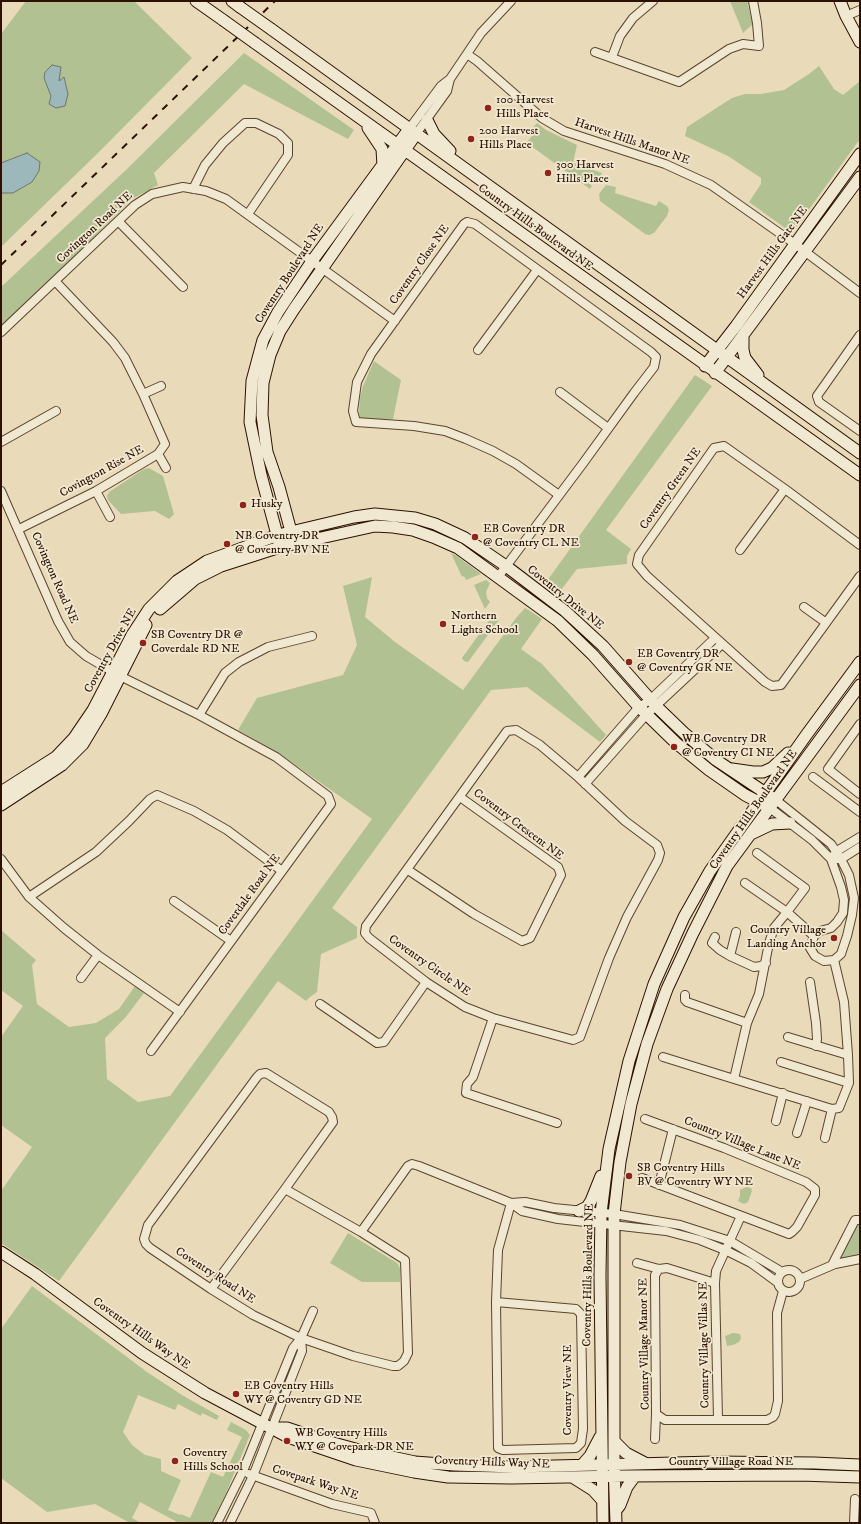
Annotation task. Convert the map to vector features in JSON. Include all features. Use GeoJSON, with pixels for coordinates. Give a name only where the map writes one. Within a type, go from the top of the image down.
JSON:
{"type":"FeatureCollection","features":[{"type":"Feature","properties":{"kind":"street","name":"Country Hills Boulevard NE"},"geometry":{"type":"LineString","coordinates":[[196,1],[860,475]]}},
{"type":"Feature","properties":{"kind":"street"},"geometry":{"type":"LineString","coordinates":[[413,131],[427,120],[446,91],[450,79],[481,33],[511,1]]}},
{"type":"Feature","properties":{"kind":"street"},"geometry":{"type":"LineString","coordinates":[[612,57],[620,36],[633,18],[652,1]]}},
{"type":"Feature","properties":{"kind":"street"},"geometry":{"type":"LineString","coordinates":[[595,52],[679,82],[728,49],[744,44],[759,46],[753,1]]}},
{"type":"Feature","properties":{"kind":"street"},"geometry":{"type":"LineString","coordinates":[[840,1],[860,42]]}},
{"type":"Feature","properties":{"kind":"street","name":"Country Hills Boulevard NE"},"geometry":{"type":"LineString","coordinates":[[236,4],[860,453]]}},
{"type":"Feature","properties":{"kind":"street"},"geometry":{"type":"LineString","coordinates":[[846,16],[860,10]]}},
{"type":"Feature","properties":{"kind":"street","name":"Harvest Hills Manor NE"},"geometry":{"type":"LineString","coordinates":[[467,54],[542,118],[564,131],[665,164],[705,182],[722,192],[795,244],[860,294]]}},
{"type":"Feature","properties":{"kind":"street"},"geometry":{"type":"LineString","coordinates":[[413,131],[441,86],[450,79]]}},
{"type":"Feature","properties":{"kind":"street"},"geometry":{"type":"LineString","coordinates":[[362,120],[382,149],[383,166]]}},
{"type":"Feature","properties":{"kind":"street"},"geometry":{"type":"LineString","coordinates":[[427,120],[434,134],[477,177]]}},
{"type":"Feature","properties":{"kind":"street"},"geometry":{"type":"LineString","coordinates":[[193,189],[205,165],[223,143],[246,123],[256,122],[278,134],[288,143],[288,155],[248,214]]}},
{"type":"Feature","properties":{"kind":"street","name":"Coventry Boulevard NE"},"geometry":{"type":"LineString","coordinates":[[294,543],[267,452],[262,415],[263,383],[270,355],[280,331],[413,131]]}},
{"type":"Feature","properties":{"kind":"street","name":"Coventry Boulevard NE"},"geometry":{"type":"LineString","coordinates":[[280,547],[261,475],[250,422],[252,381],[263,340],[278,312],[312,261],[383,166],[402,148]]}},
{"type":"Feature","properties":{"kind":"street","name":"Harvest Hills Gate NE"},"geometry":{"type":"LineString","coordinates":[[710,369],[722,354],[795,244],[860,154]]}},
{"type":"Feature","properties":{"kind":"street","name":"Harvest Hills Gate NE"},"geometry":{"type":"LineString","coordinates":[[722,354],[743,335],[860,177]]}},
{"type":"Feature","properties":{"kind":"street","name":"Covington Road NE"},"geometry":{"type":"LineString","coordinates":[[1,332],[56,282],[135,205],[152,194],[184,187],[206,191],[226,199],[395,321]]}},
{"type":"Feature","properties":{"kind":"street"},"geometry":{"type":"LineString","coordinates":[[118,222],[183,287]]}},
{"type":"Feature","properties":{"kind":"street","name":"Coventry Close NE"},"geometry":{"type":"LineString","coordinates":[[498,577],[559,495],[608,428],[654,367],[656,357],[475,224],[468,222],[464,224],[371,354],[358,382],[353,411],[356,422],[414,426],[444,432],[466,439],[493,451],[516,464],[559,495]]}},
{"type":"Feature","properties":{"kind":"street"},"geometry":{"type":"LineString","coordinates":[[478,350],[537,270]]}},
{"type":"Feature","properties":{"kind":"street","name":"Covington Rise NE"},"geometry":{"type":"LineString","coordinates":[[19,529],[96,491],[158,454],[165,444],[125,358],[113,342],[56,282]]}},
{"type":"Feature","properties":{"kind":"street"},"geometry":{"type":"LineString","coordinates":[[743,335],[743,350],[745,358],[772,390]]}},
{"type":"Feature","properties":{"kind":"street"},"geometry":{"type":"LineString","coordinates":[[860,335],[817,396],[819,402],[860,431]]}},
{"type":"Feature","properties":{"kind":"street"},"geometry":{"type":"LineString","coordinates":[[143,394],[161,386]]}},
{"type":"Feature","properties":{"kind":"street"},"geometry":{"type":"LineString","coordinates":[[560,392],[608,428]]}},
{"type":"Feature","properties":{"kind":"street"},"geometry":{"type":"LineString","coordinates":[[1,442],[56,411]]}},
{"type":"Feature","properties":{"kind":"street","name":"Coventry Green NE"},"geometry":{"type":"LineString","coordinates":[[860,545],[724,446],[714,448],[639,555],[637,564],[647,576],[715,638],[764,682],[772,686],[781,685],[825,622],[860,576]]}},
{"type":"Feature","properties":{"kind":"street"},"geometry":{"type":"LineString","coordinates":[[158,454],[166,468]]}},
{"type":"Feature","properties":{"kind":"street"},"geometry":{"type":"LineString","coordinates":[[261,475],[273,470]]}},
{"type":"Feature","properties":{"kind":"street"},"geometry":{"type":"LineString","coordinates":[[740,550],[785,489]]}},
{"type":"Feature","properties":{"kind":"street","name":"Covington Road NE"},"geometry":{"type":"LineString","coordinates":[[1,491],[19,529],[58,621],[70,642],[86,656],[116,674]]}},
{"type":"Feature","properties":{"kind":"street"},"geometry":{"type":"LineString","coordinates":[[96,491],[110,517]]}},
{"type":"Feature","properties":{"kind":"street","name":"Coventry Drive NE"},"geometry":{"type":"LineString","coordinates":[[1,792],[56,757],[74,738],[116,674],[147,622],[163,605],[195,579],[219,562],[278,535],[354,517],[375,514],[415,518],[435,524],[465,538],[506,566],[565,611],[598,641],[653,703],[684,733],[716,760],[765,793],[773,804]]}},
{"type":"Feature","properties":{"kind":"street","name":"Coventry Drive NE"},"geometry":{"type":"LineString","coordinates":[[219,562],[294,543],[375,526],[413,530],[433,537],[458,548],[558,621],[593,655],[642,711],[676,743],[709,770],[759,803],[773,804]]}},
{"type":"Feature","properties":{"kind":"street"},"geometry":{"type":"LineString","coordinates":[[804,608],[825,622]]}},
{"type":"Feature","properties":{"kind":"street"},"geometry":{"type":"LineString","coordinates":[[199,715],[225,673],[239,662],[268,647],[312,636]]}},
{"type":"Feature","properties":{"kind":"street"},"geometry":{"type":"LineString","coordinates":[[653,703],[715,638]]}},
{"type":"Feature","properties":{"kind":"street"},"geometry":{"type":"LineString","coordinates":[[578,777],[642,711],[722,644]]}},
{"type":"Feature","properties":{"kind":"street","name":"Coventry Hills Boulevard NE"},"geometry":{"type":"LineString","coordinates":[[602,1471],[600,1275],[601,1219],[610,1149],[629,1061],[654,984],[684,917],[710,871],[806,734],[860,662]]}},
{"type":"Feature","properties":{"kind":"street"},"geometry":{"type":"LineString","coordinates":[[843,686],[860,672]]}},
{"type":"Feature","properties":{"kind":"street","name":"Coventry Drive NE"},"geometry":{"type":"LineString","coordinates":[[1,805],[62,765],[83,744],[100,714],[116,674]]}},
{"type":"Feature","properties":{"kind":"street","name":"Coverdale Road NE"},"geometry":{"type":"LineString","coordinates":[[116,674],[199,715],[276,757],[328,796],[331,804],[151,1051]]}},
{"type":"Feature","properties":{"kind":"street","name":"Coventry Hills Boulevard NE"},"geometry":{"type":"LineString","coordinates":[[614,1476],[614,1214],[620,1162],[630,1104],[646,1044],[667,989],[727,866],[860,685]]}},
{"type":"Feature","properties":{"kind":"street"},"geometry":{"type":"LineString","coordinates":[[585,784],[642,711]]}},
{"type":"Feature","properties":{"kind":"street"},"geometry":{"type":"LineString","coordinates":[[860,724],[828,769],[860,794]]}},
{"type":"Feature","properties":{"kind":"street","name":"Coventry Circle NE"},"geometry":{"type":"LineString","coordinates":[[516,730],[540,745],[578,777],[625,821],[657,845],[660,853],[658,860],[627,917],[609,958],[580,1037],[573,1040],[493,1018],[465,1007],[426,982],[369,938],[365,933],[366,926],[408,870],[507,731],[516,730]]}},
{"type":"Feature","properties":{"kind":"street"},"geometry":{"type":"LineString","coordinates":[[729,768],[763,772],[769,769],[806,734]]}},
{"type":"Feature","properties":{"kind":"street"},"geometry":{"type":"LineString","coordinates":[[813,777],[860,812]]}},
{"type":"Feature","properties":{"kind":"street"},"geometry":{"type":"LineString","coordinates":[[29,897],[96,852],[150,799],[157,795],[194,811],[227,830],[282,871]]}},
{"type":"Feature","properties":{"kind":"street","name":"Coventry Crescent NE"},"geometry":{"type":"LineString","coordinates":[[408,870],[474,914],[522,941],[530,938],[561,875],[558,867],[460,797]]}},
{"type":"Feature","properties":{"kind":"street"},"geometry":{"type":"LineString","coordinates":[[773,804],[819,834],[836,851],[849,875],[854,905],[841,954],[834,960],[824,962],[815,956],[810,948],[814,936],[820,931],[831,928],[837,922],[842,913],[844,900],[831,859],[812,840],[790,823],[773,804]]}},
{"type":"Feature","properties":{"kind":"street"},"geometry":{"type":"LineString","coordinates":[[749,835],[772,824],[790,823]]}},
{"type":"Feature","properties":{"kind":"street"},"geometry":{"type":"LineString","coordinates":[[831,859],[836,851],[860,837]]}},
{"type":"Feature","properties":{"kind":"street"},"geometry":{"type":"LineString","coordinates":[[831,859],[841,859],[860,847]]}},
{"type":"Feature","properties":{"kind":"street"},"geometry":{"type":"LineString","coordinates":[[734,1079],[747,1023],[759,994],[769,943],[774,928],[805,888],[757,853]]}},
{"type":"Feature","properties":{"kind":"street"},"geometry":{"type":"LineString","coordinates":[[1,858],[29,897],[64,928],[98,955],[180,1012]]}},
{"type":"Feature","properties":{"kind":"street"},"geometry":{"type":"LineString","coordinates":[[745,883],[786,912],[814,936]]}},
{"type":"Feature","properties":{"kind":"street"},"geometry":{"type":"LineString","coordinates":[[174,901],[231,941]]}},
{"type":"Feature","properties":{"kind":"street"},"geometry":{"type":"LineString","coordinates":[[730,956],[736,932]]}},
{"type":"Feature","properties":{"kind":"street"},"geometry":{"type":"LineString","coordinates":[[715,937],[712,943],[730,956],[754,967],[761,966],[766,963]]}},
{"type":"Feature","properties":{"kind":"street"},"geometry":{"type":"LineString","coordinates":[[81,978],[98,955]]}},
{"type":"Feature","properties":{"kind":"street"},"geometry":{"type":"LineString","coordinates":[[663,1057],[832,1109],[839,1108],[849,1083],[844,1002],[834,960]]}},
{"type":"Feature","properties":{"kind":"street"},"geometry":{"type":"LineString","coordinates":[[320,1004],[377,1043],[384,1042],[426,982]]}},
{"type":"Feature","properties":{"kind":"street"},"geometry":{"type":"LineString","coordinates":[[810,982],[818,1039],[816,1046]]}},
{"type":"Feature","properties":{"kind":"street"},"geometry":{"type":"LineString","coordinates":[[685,995],[685,1000],[687,1002],[747,1023]]}},
{"type":"Feature","properties":{"kind":"street"},"geometry":{"type":"LineString","coordinates":[[493,1018],[473,1077],[467,1084],[466,1093],[557,1123]]}},
{"type":"Feature","properties":{"kind":"street"},"geometry":{"type":"LineString","coordinates":[[788,1037],[848,1055]]}},
{"type":"Feature","properties":{"kind":"street"},"geometry":{"type":"LineString","coordinates":[[781,1062],[849,1083]]}},
{"type":"Feature","properties":{"kind":"street","name":"Coventry Road NE"},"geometry":{"type":"LineString","coordinates":[[266,1073],[300,1093],[329,1112],[332,1117],[333,1122],[285,1189],[361,1232],[405,1260],[408,1353],[404,1361],[398,1366],[392,1366],[353,1356],[302,1338],[253,1315],[150,1248],[144,1239],[145,1231],[148,1225],[260,1074],[266,1073]]}},
{"type":"Feature","properties":{"kind":"street"},"geometry":{"type":"LineString","coordinates":[[776,1121],[783,1093]]}},
{"type":"Feature","properties":{"kind":"street"},"geometry":{"type":"LineString","coordinates":[[797,1133],[807,1101]]}},
{"type":"Feature","properties":{"kind":"street"},"geometry":{"type":"LineString","coordinates":[[825,1138],[832,1109]]}},
{"type":"Feature","properties":{"kind":"street","name":"Country Village Lane NE"},"geometry":{"type":"LineString","coordinates":[[642,1178],[789,1234],[797,1227],[815,1195],[815,1190],[806,1182],[766,1165],[645,1119]]}},
{"type":"Feature","properties":{"kind":"street","name":"Country Village Lane NE"},"geometry":{"type":"LineString","coordinates":[[659,1185],[673,1129]]}},
{"type":"Feature","properties":{"kind":"street"},"geometry":{"type":"LineString","coordinates":[[579,1211],[587,1207],[591,1201],[610,1149]]}},
{"type":"Feature","properties":{"kind":"street"},"geometry":{"type":"LineString","coordinates":[[361,1232],[408,1166],[412,1164],[512,1203],[522,1211],[558,1219],[601,1219],[614,1214],[680,1225],[730,1241],[782,1272]]}},
{"type":"Feature","properties":{"kind":"street"},"geometry":{"type":"LineString","coordinates":[[211,1289],[285,1189]]}},
{"type":"Feature","properties":{"kind":"street"},"geometry":{"type":"LineString","coordinates":[[512,1203],[525,1202],[579,1211],[601,1219],[614,1226],[666,1231],[700,1240],[751,1263],[777,1282],[783,1291],[790,1293],[794,1292],[799,1286],[800,1279],[796,1272],[786,1270],[782,1272],[777,1282]]}},
{"type":"Feature","properties":{"kind":"street","name":"Coventry View NE"},"geometry":{"type":"LineString","coordinates":[[496,1302],[576,1309],[581,1314],[583,1429],[581,1443],[576,1448],[503,1450],[498,1448],[496,1302],[498,1250],[512,1203]]}},
{"type":"Feature","properties":{"kind":"street"},"geometry":{"type":"LineString","coordinates":[[730,1241],[741,1216]]}},
{"type":"Feature","properties":{"kind":"street"},"geometry":{"type":"LineString","coordinates":[[832,1265],[855,1220],[860,1220]]}},
{"type":"Feature","properties":{"kind":"street","name":"Country Village Villas NE"},"geometry":{"type":"LineString","coordinates":[[718,1419],[715,1283],[716,1271],[730,1241]]}},
{"type":"Feature","properties":{"kind":"street","name":"Coventry Hills Way NE"},"geometry":{"type":"LineString","coordinates":[[1,1252],[35,1274],[142,1353],[205,1394],[288,1437],[356,1460],[414,1472],[448,1477],[574,1477],[602,1471]]}},
{"type":"Feature","properties":{"kind":"street"},"geometry":{"type":"LineString","coordinates":[[800,1279],[832,1265],[860,1259]]}},
{"type":"Feature","properties":{"kind":"street","name":"Country Village Manor NE"},"geometry":{"type":"LineString","coordinates":[[637,1263],[659,1269],[667,1268],[715,1283]]}},
{"type":"Feature","properties":{"kind":"street","name":"Country Village Manor NE"},"geometry":{"type":"LineString","coordinates":[[659,1269],[655,1274],[656,1414],[665,1420],[767,1420],[771,1419],[776,1414],[778,1401],[777,1313],[783,1291]]}},
{"type":"Feature","properties":{"kind":"street"},"geometry":{"type":"LineString","coordinates":[[217,1523],[302,1351],[302,1338],[313,1311]]}},
{"type":"Feature","properties":{"kind":"street"},"geometry":{"type":"LineString","coordinates":[[655,1439],[656,1414]]}},
{"type":"Feature","properties":{"kind":"street"},"geometry":{"type":"LineString","coordinates":[[230,1523],[253,1476],[266,1425]]}},
{"type":"Feature","properties":{"kind":"street","name":"Coventry Hills Way NE"},"geometry":{"type":"LineString","coordinates":[[266,1425],[287,1428],[352,1448],[415,1462],[454,1465],[507,1466],[582,1465],[602,1471]]}},
{"type":"Feature","properties":{"kind":"street"},"geometry":{"type":"LineString","coordinates":[[582,1465],[595,1449],[602,1432]]}},
{"type":"Feature","properties":{"kind":"street"},"geometry":{"type":"LineString","coordinates":[[614,1441],[626,1453],[645,1463]]}},
{"type":"Feature","properties":{"kind":"street","name":"Country Village Road NE"},"geometry":{"type":"LineString","coordinates":[[602,1471],[614,1464],[645,1463],[806,1463],[860,1465]]}},
{"type":"Feature","properties":{"kind":"street","name":"Covepark Way NE"},"geometry":{"type":"LineString","coordinates":[[243,1471],[253,1476],[332,1504],[371,1513],[375,1523]]}},
{"type":"Feature","properties":{"kind":"street"},"geometry":{"type":"LineString","coordinates":[[602,1471],[603,1523]]}},
{"type":"Feature","properties":{"kind":"street","name":"Country Village Road NE"},"geometry":{"type":"LineString","coordinates":[[602,1471],[614,1476],[800,1475],[860,1477]]}},
{"type":"Feature","properties":{"kind":"street"},"geometry":{"type":"LineString","coordinates":[[614,1476],[616,1523]]}},
{"type":"Feature","properties":{"kind":"street"},"geometry":{"type":"LineString","coordinates":[[616,1510],[620,1505],[627,1486],[635,1476]]}},
{"type":"Feature","properties":{"kind":"street"},"geometry":{"type":"LineString","coordinates":[[574,1477],[593,1490],[602,1500]]}},
{"type":"Feature","properties":{"kind":"street"},"geometry":{"type":"LineString","coordinates":[[854,1523],[855,1499]]}},
{"type":"Feature","properties":{"kind":"green space"},"geometry":{"type":"Polygon","coordinates":[[[26,1],[134,1],[192,58],[99,152],[1,247],[1,34],[26,1]]]}},
{"type":"Feature","properties":{"kind":"green space"},"geometry":{"type":"Polygon","coordinates":[[[730,1],[747,1],[752,25],[743,33],[730,1]]]}},
{"type":"Feature","properties":{"kind":"green space"},"geometry":{"type":"Polygon","coordinates":[[[244,53],[354,130],[348,139],[244,84],[154,173],[158,185],[132,199],[1,328],[1,287],[127,169],[244,53]]]}},
{"type":"Feature","properties":{"kind":"green space"},"geometry":{"type":"Polygon","coordinates":[[[819,66],[834,89],[843,95],[860,81],[860,139],[794,230],[785,228],[749,202],[761,184],[761,178],[728,156],[685,136],[687,127],[732,98],[745,94],[761,94],[784,90],[819,66]]]}},
{"type":"Feature","properties":{"kind":"green space"},"geometry":{"type":"Polygon","coordinates":[[[537,123],[546,130],[577,145],[573,163],[602,173],[600,179],[595,176],[589,183],[592,186],[590,189],[531,146],[529,148],[525,145],[534,133],[531,130],[537,123]]]}},
{"type":"Feature","properties":{"kind":"green space"},"geometry":{"type":"Polygon","coordinates":[[[606,185],[616,187],[615,193],[656,206],[659,201],[667,206],[669,210],[667,216],[654,233],[649,235],[645,234],[600,201],[599,194],[606,185]]]}},
{"type":"Feature","properties":{"kind":"green space"},"geometry":{"type":"Polygon","coordinates":[[[374,361],[401,380],[393,419],[364,420],[360,418],[360,398],[363,386],[374,361]]]}},
{"type":"Feature","properties":{"kind":"green space"},"geometry":{"type":"Polygon","coordinates":[[[695,375],[712,386],[606,530],[631,549],[627,556],[627,564],[577,569],[558,594],[544,585],[695,375]]]}},
{"type":"Feature","properties":{"kind":"green space"},"geometry":{"type":"Polygon","coordinates":[[[149,468],[163,476],[174,514],[169,519],[155,511],[121,514],[108,500],[107,496],[109,492],[144,469],[149,468]]]}},
{"type":"Feature","properties":{"kind":"green space"},"geometry":{"type":"Polygon","coordinates":[[[451,553],[481,574],[466,580],[464,576],[462,577],[451,553]]]}},
{"type":"Feature","properties":{"kind":"green space"},"geometry":{"type":"Polygon","coordinates":[[[372,577],[365,617],[395,642],[463,690],[525,608],[542,619],[521,649],[542,664],[606,735],[600,742],[527,687],[491,690],[332,908],[357,927],[357,938],[321,954],[317,992],[306,1001],[278,981],[59,1281],[1,1243],[1,1191],[32,1147],[1,1125],[1,1037],[23,1006],[1,990],[1,930],[36,960],[32,965],[37,1004],[69,1027],[96,1023],[119,1009],[135,986],[144,993],[125,1018],[105,1038],[107,1079],[138,1102],[170,1096],[372,819],[277,752],[238,730],[257,698],[343,675],[357,645],[343,586],[372,577]]]}},
{"type":"Feature","properties":{"kind":"green space"},"geometry":{"type":"Polygon","coordinates":[[[486,580],[490,583],[486,592],[487,598],[490,602],[485,609],[474,585],[486,580]]]}},
{"type":"Feature","properties":{"kind":"green space"},"geometry":{"type":"Polygon","coordinates":[[[493,615],[499,620],[468,662],[464,661],[462,658],[493,615]]]}},
{"type":"Feature","properties":{"kind":"green space"},"geometry":{"type":"Polygon","coordinates":[[[746,1187],[751,1188],[752,1191],[748,1202],[744,1204],[738,1201],[740,1190],[746,1187]]]}},
{"type":"Feature","properties":{"kind":"green space"},"geometry":{"type":"Polygon","coordinates":[[[860,1225],[860,1259],[835,1264],[852,1226],[860,1225]]]}},
{"type":"Feature","properties":{"kind":"green space"},"geometry":{"type":"Polygon","coordinates":[[[348,1233],[397,1263],[400,1268],[400,1282],[362,1282],[330,1263],[348,1233]]]}},
{"type":"Feature","properties":{"kind":"green space"},"geometry":{"type":"Polygon","coordinates":[[[32,1286],[147,1372],[182,1395],[219,1416],[217,1420],[202,1413],[201,1416],[178,1404],[175,1410],[138,1395],[123,1432],[132,1445],[145,1455],[161,1459],[161,1471],[181,1480],[168,1510],[190,1518],[211,1472],[223,1477],[242,1437],[227,1430],[231,1422],[246,1430],[250,1435],[226,1493],[211,1523],[179,1523],[140,1502],[132,1518],[141,1523],[130,1523],[95,1504],[47,1512],[1,1478],[1,1329],[32,1286]]]}},
{"type":"Feature","properties":{"kind":"green space"},"geometry":{"type":"Polygon","coordinates":[[[733,1333],[740,1334],[741,1338],[739,1342],[727,1346],[725,1336],[733,1333]]]}},
{"type":"Feature","properties":{"kind":"water"},"geometry":{"type":"Polygon","coordinates":[[[52,65],[61,67],[59,81],[64,77],[68,94],[65,106],[56,108],[49,104],[51,96],[44,78],[45,72],[52,65]]]}},
{"type":"Feature","properties":{"kind":"water"},"geometry":{"type":"Polygon","coordinates":[[[27,153],[40,162],[39,171],[32,182],[13,193],[1,193],[1,163],[27,153]]]}},
{"type":"Feature","properties":{"kind":"railway"},"geometry":{"type":"LineString","coordinates":[[1,265],[275,1]]}},
{"type":"Feature","properties":{"kind":"place","name":"100 Harvest Hills Place"},"geometry":{"type":"Point","coordinates":[488,108]}},
{"type":"Feature","properties":{"kind":"place","name":"200 Harvest Hills Place"},"geometry":{"type":"Point","coordinates":[471,139]}},
{"type":"Feature","properties":{"kind":"place","name":"300 Harvest Hills Place"},"geometry":{"type":"Point","coordinates":[548,173]}},
{"type":"Feature","properties":{"kind":"place","name":"Husky"},"geometry":{"type":"Point","coordinates":[243,505]}},
{"type":"Feature","properties":{"kind":"place","name":"EB Coventry DR @ Coventry CL NE"},"geometry":{"type":"Point","coordinates":[475,537]}},
{"type":"Feature","properties":{"kind":"place","name":"NB Coventry DR @ Coventry BV NE"},"geometry":{"type":"Point","coordinates":[227,544]}},
{"type":"Feature","properties":{"kind":"place","name":"Northern Lights School"},"geometry":{"type":"Point","coordinates":[443,624]}},
{"type":"Feature","properties":{"kind":"place","name":"SB Coventry DR @ Coverdale RD NE"},"geometry":{"type":"Point","coordinates":[143,643]}},
{"type":"Feature","properties":{"kind":"place","name":"EB Coventry DR @ Coventry GR NE"},"geometry":{"type":"Point","coordinates":[629,662]}},
{"type":"Feature","properties":{"kind":"place","name":"WB Coventry DR @ Coventry CI NE"},"geometry":{"type":"Point","coordinates":[674,747]}},
{"type":"Feature","properties":{"kind":"place","name":"Country Village Landing Anchor"},"geometry":{"type":"Point","coordinates":[834,938]}},
{"type":"Feature","properties":{"kind":"place","name":"SB Coventry Hills BV @ Coventry WY NE"},"geometry":{"type":"Point","coordinates":[629,1176]}},
{"type":"Feature","properties":{"kind":"place","name":"EB Coventry Hills WY @ Coventry GD NE"},"geometry":{"type":"Point","coordinates":[236,1394]}},
{"type":"Feature","properties":{"kind":"place","name":"WB Coventry Hills WY @ Covepark DR NE"},"geometry":{"type":"Point","coordinates":[287,1441]}},
{"type":"Feature","properties":{"kind":"place","name":"Coventry Hills School"},"geometry":{"type":"Point","coordinates":[175,1461]}}]}
